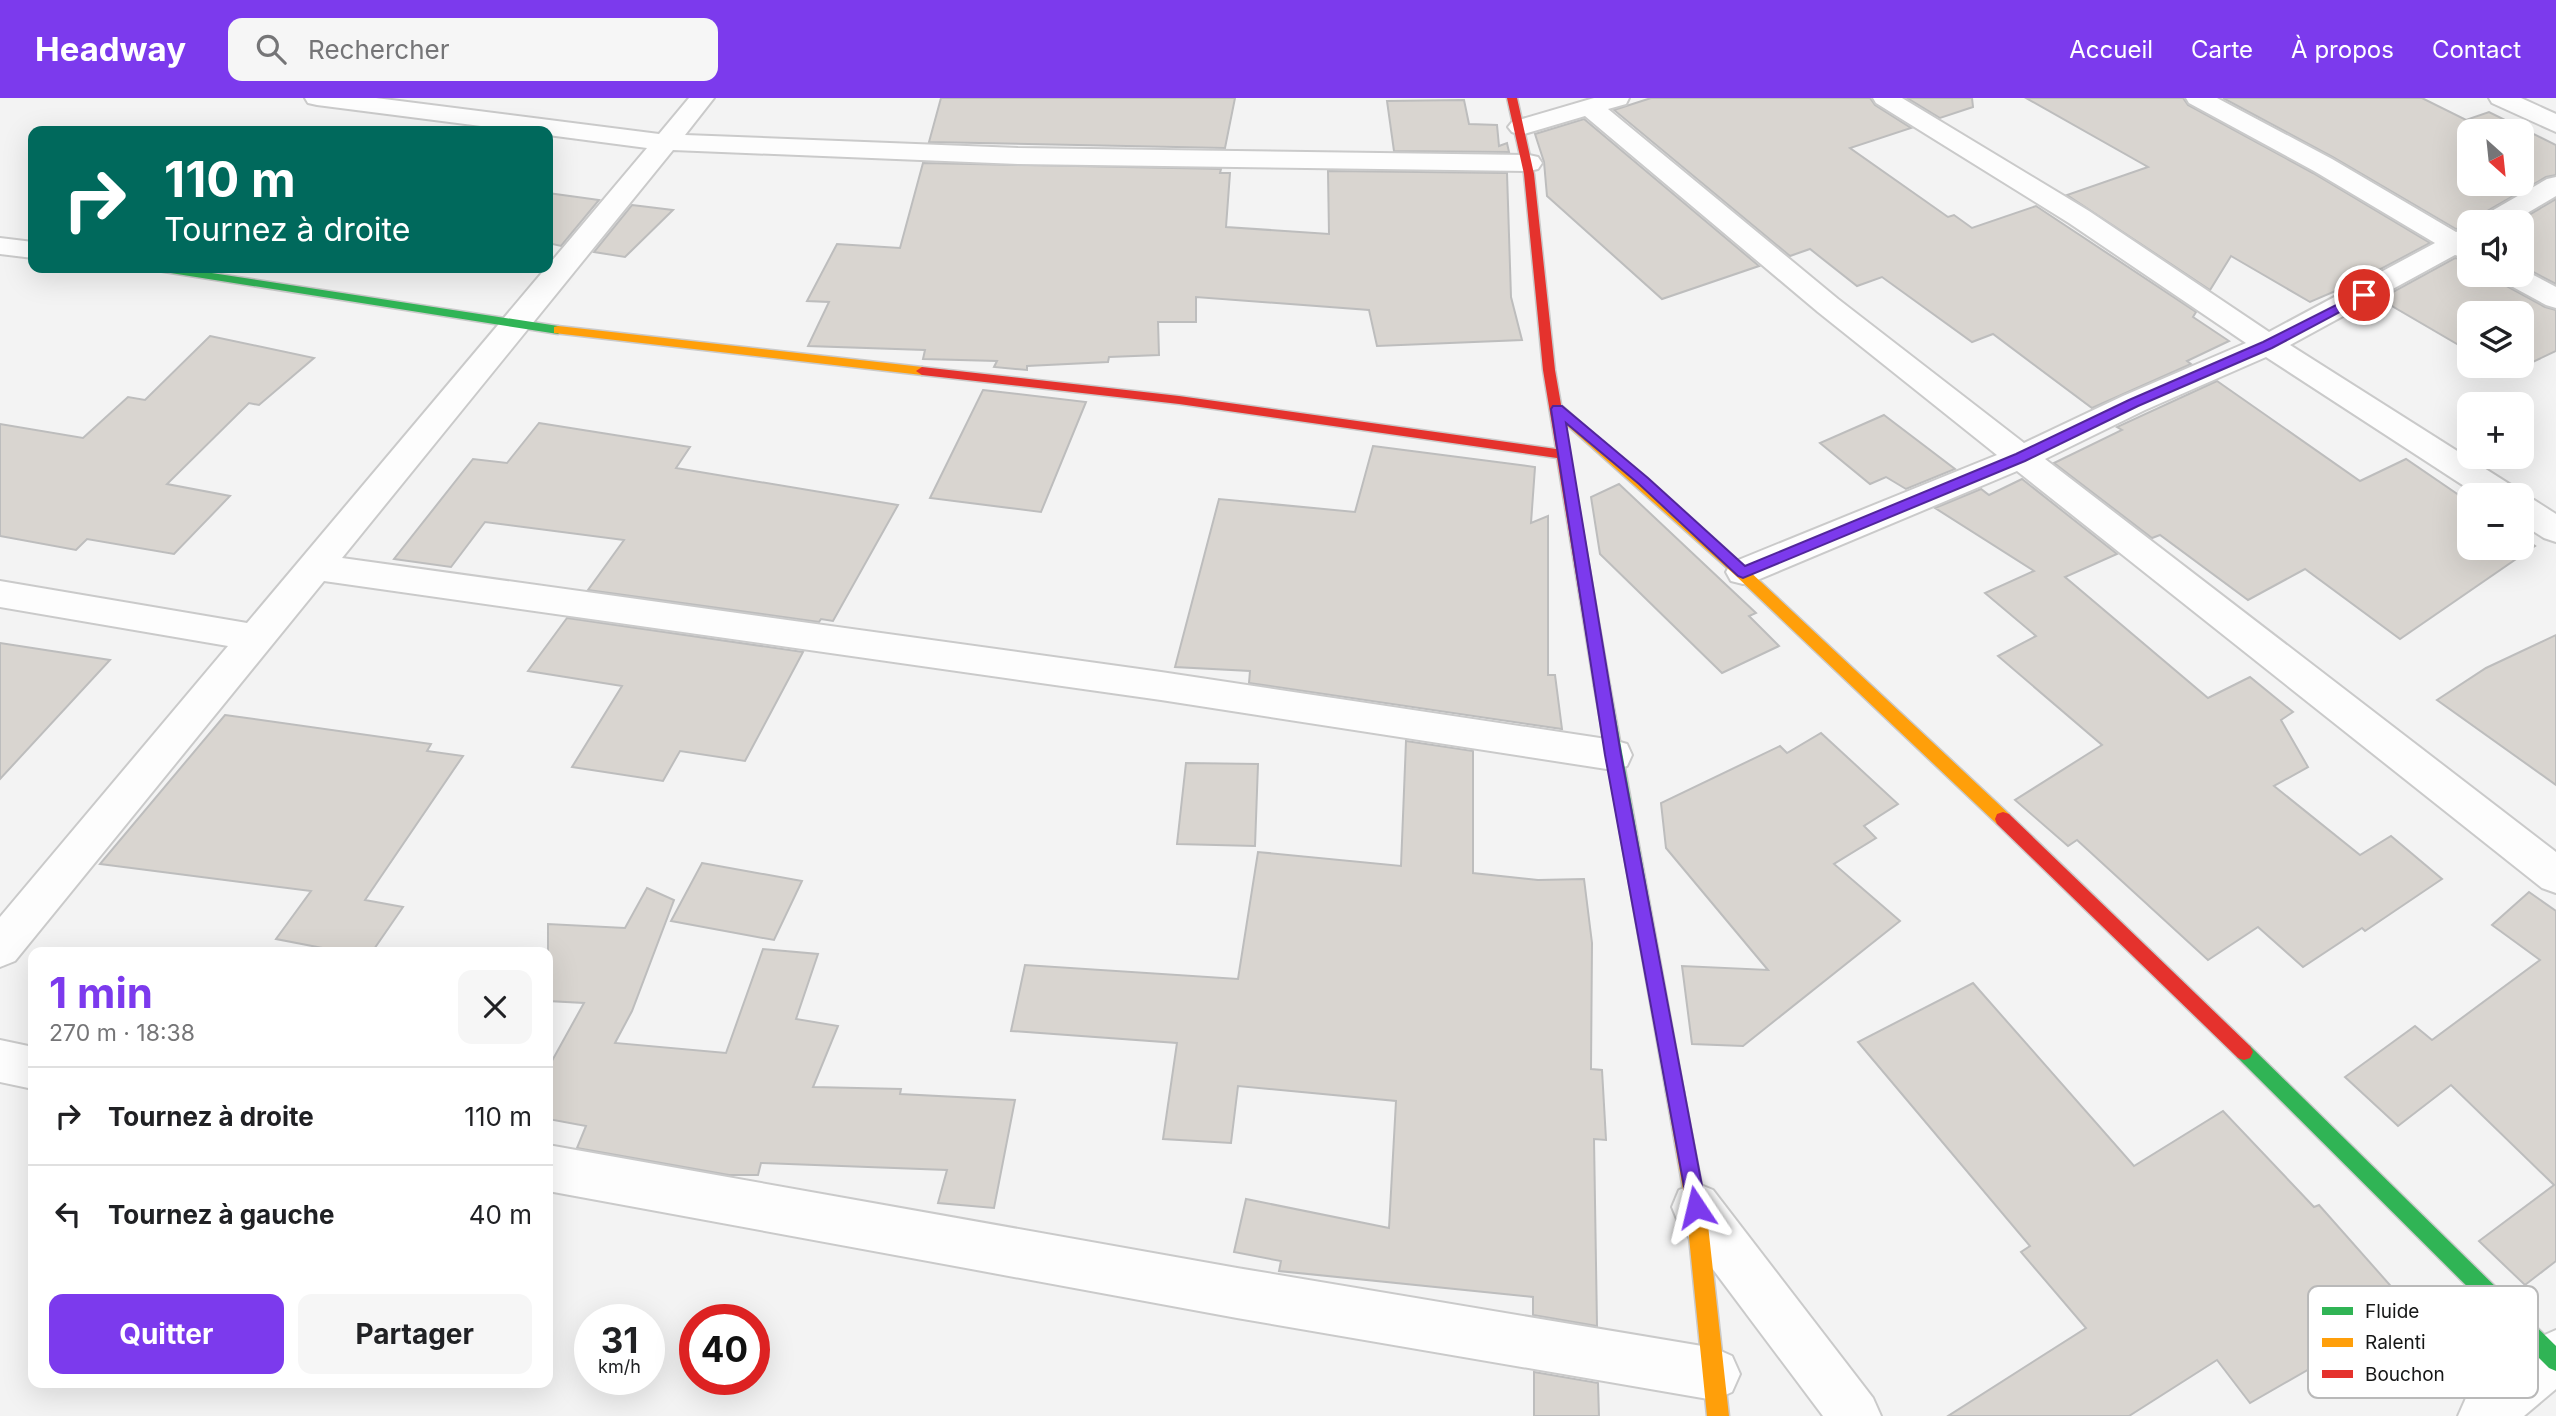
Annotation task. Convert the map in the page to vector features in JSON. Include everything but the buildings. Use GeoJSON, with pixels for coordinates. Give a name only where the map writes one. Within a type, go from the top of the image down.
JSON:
{"type":"FeatureCollection","features":[{"type":"Feature","properties":{"kind":"street"},"geometry":{"type":"LineString","coordinates":[[317,98],[538,126]]}},
{"type":"Feature","properties":{"kind":"street"},"geometry":{"type":"LineString","coordinates":[[0,948],[702,98]]}},
{"type":"Feature","properties":{"kind":"street"},"geometry":{"type":"LineString","coordinates":[[553,1169],[1237,1293],[1716,1395],[1696,1207],[1613,755],[1565,455],[1549,377],[1537,274],[1529,163],[1512,98]]}},
{"type":"Feature","properties":{"kind":"street"},"geometry":{"type":"LineString","coordinates":[[1885,98],[2078,217],[2268,345],[2483,483]]}},
{"type":"Feature","properties":{"kind":"street"},"geometry":{"type":"LineString","coordinates":[[2198,98],[2457,240]]}},
{"type":"Feature","properties":{"kind":"street"},"geometry":{"type":"LineString","coordinates":[[2501,98],[2556,124]]}},
{"type":"Feature","properties":{"kind":"street"},"geometry":{"type":"LineString","coordinates":[[1521,127],[1606,103],[1703,202],[2020,458],[2397,747],[2556,876]]}},
{"type":"Feature","properties":{"kind":"street"},"geometry":{"type":"LineString","coordinates":[[553,128],[664,142],[1018,156],[1529,163]]}},
{"type":"Feature","properties":{"kind":"street"},"geometry":{"type":"LineString","coordinates":[[2513,210],[2556,185]]}},
{"type":"Feature","properties":{"kind":"street"},"geometry":{"type":"LineString","coordinates":[[0,246],[28,249]]}},
{"type":"Feature","properties":{"kind":"street"},"geometry":{"type":"LineString","coordinates":[[1743,572],[2020,458],[2134,403],[2268,345],[2457,248]]}},
{"type":"Feature","properties":{"kind":"street"},"geometry":{"type":"LineString","coordinates":[[194,273],[517,325],[1178,400],[1565,455]]}},
{"type":"Feature","properties":{"kind":"street"},"geometry":{"type":"LineString","coordinates":[[2534,287],[2556,299]]}},
{"type":"Feature","properties":{"kind":"street"},"geometry":{"type":"LineString","coordinates":[[1557,409],[1644,481],[1743,572],[2094,905],[2482,1286]]}},
{"type":"Feature","properties":{"kind":"street"},"geometry":{"type":"LineString","coordinates":[[2534,516],[2556,530]]}},
{"type":"Feature","properties":{"kind":"street"},"geometry":{"type":"LineString","coordinates":[[314,567],[1161,686],[1613,755]]}},
{"type":"Feature","properties":{"kind":"street"},"geometry":{"type":"LineString","coordinates":[[0,594],[257,638]]}},
{"type":"Feature","properties":{"kind":"street"},"geometry":{"type":"LineString","coordinates":[[0,1060],[28,1067]]}},
{"type":"Feature","properties":{"kind":"street"},"geometry":{"type":"LineString","coordinates":[[1696,1207],[1855,1416]]}},
{"type":"Feature","properties":{"kind":"street"},"geometry":{"type":"LineString","coordinates":[[2538,1341],[2555,1358],[2538,1372]]}},
{"type":"Feature","properties":{"kind":"street"},"geometry":{"type":"LineString","coordinates":[[2484,1416],[2506,1398]]}},
{"type":"Feature","properties":{"kind":"traffic: fast"},"geometry":{"type":"LineString","coordinates":[[190,273],[558,330]]}},
{"type":"Feature","properties":{"kind":"traffic: fast"},"geometry":{"type":"LineString","coordinates":[[1602,686],[1675,1092]]}},
{"type":"Feature","properties":{"kind":"traffic: fast"},"geometry":{"type":"LineString","coordinates":[[2244,1052],[2480,1286]]}},
{"type":"Feature","properties":{"kind":"traffic: fast"},"geometry":{"type":"LineString","coordinates":[[2538,1343],[2556,1361]]}},
{"type":"Feature","properties":{"kind":"traffic: slow"},"geometry":{"type":"LineString","coordinates":[[558,330],[922,371]]}},
{"type":"Feature","properties":{"kind":"traffic: slow"},"geometry":{"type":"LineString","coordinates":[[1557,409],[1741,572],[2003,819]]}},
{"type":"Feature","properties":{"kind":"traffic: slow"},"geometry":{"type":"LineString","coordinates":[[1675,1092],[1696,1207],[1718,1416]]}},
{"type":"Feature","properties":{"kind":"traffic: jam"},"geometry":{"type":"LineString","coordinates":[[1512,98],[1529,174],[1549,370],[1602,686]]}},
{"type":"Feature","properties":{"kind":"traffic: jam"},"geometry":{"type":"LineString","coordinates":[[922,371],[1179,400],[1565,455]]}},
{"type":"Feature","properties":{"kind":"traffic: jam"},"geometry":{"type":"LineString","coordinates":[[2003,819],[2244,1052]]}},
{"type":"Feature","properties":{"kind":"route"},"geometry":{"type":"LineString","coordinates":[[1696,1207],[1613,755],[1557,409],[1644,481],[1743,572],[2020,458],[2134,403],[2268,345],[2364,295]]}}]}
